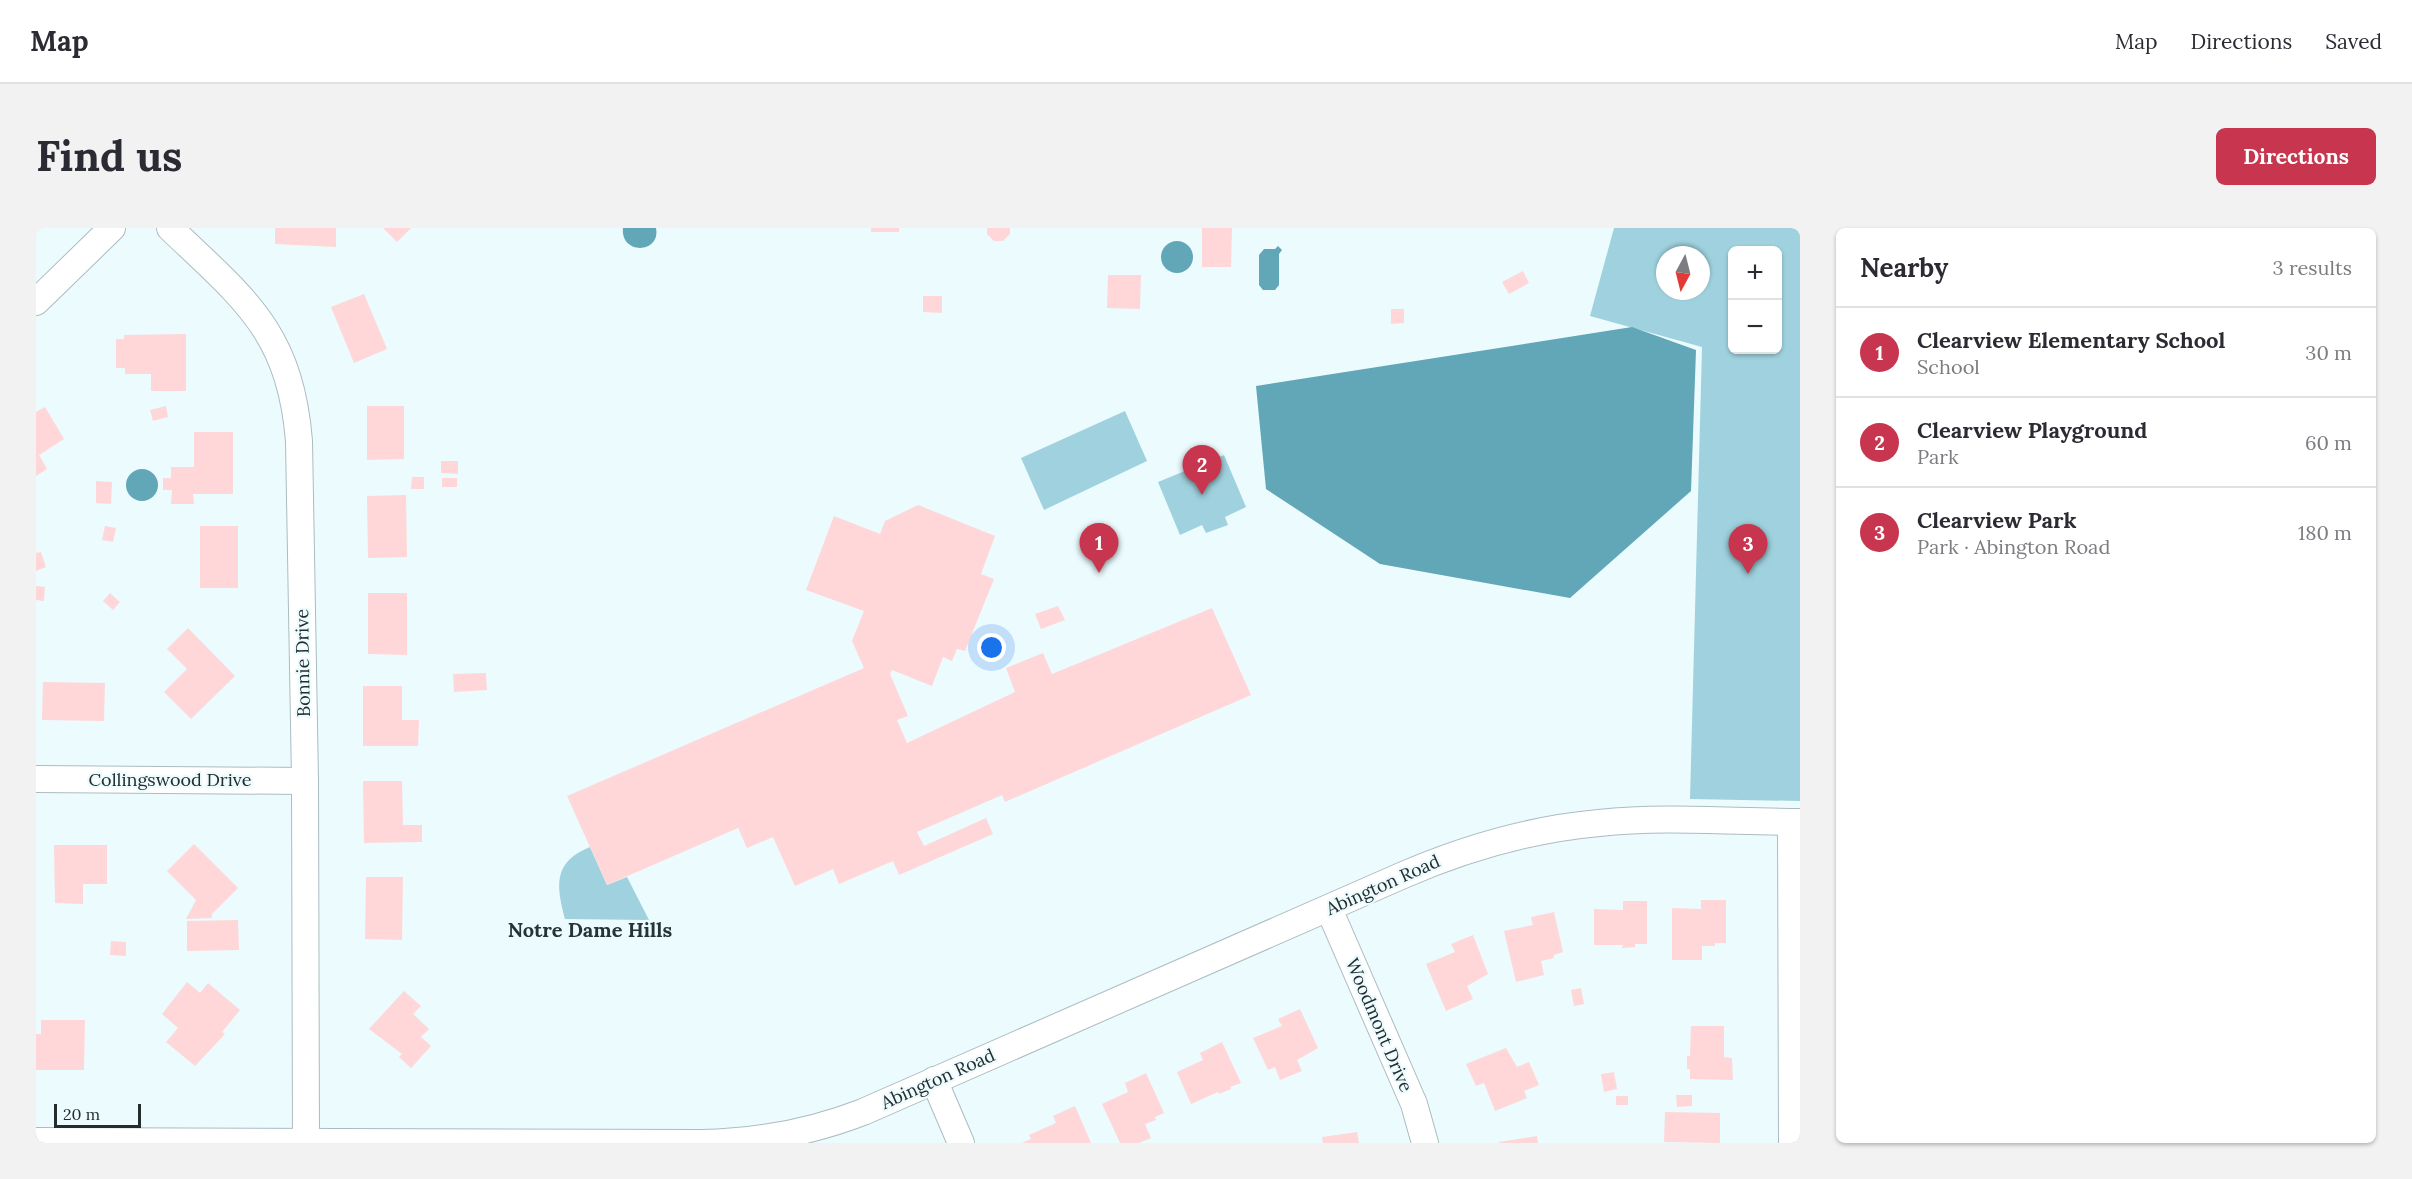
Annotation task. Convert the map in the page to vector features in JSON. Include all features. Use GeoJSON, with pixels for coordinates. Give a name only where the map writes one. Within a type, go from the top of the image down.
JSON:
{"type":"FeatureCollection","features":[{"type":"Feature","properties":{"kind":"street"},"geometry":{"type":"LineString","coordinates":[[36,302],[112,228]]}},
{"type":"Feature","properties":{"kind":"street","name":"Bonnie Drive"},"geometry":{"type":"LineString","coordinates":[[170,228],[245,300],[266,329],[281,355],[296,409],[299,441],[305,781],[306,1142]]}},
{"type":"Feature","properties":{"kind":"street","name":"Collingswood Drive"},"geometry":{"type":"LineString","coordinates":[[36,779],[305,781]]}},
{"type":"Feature","properties":{"kind":"street","name":"Abington Road"},"geometry":{"type":"LineString","coordinates":[[36,1141],[701,1143],[734,1142],[800,1133],[862,1112],[1450,856],[1507,840],[1576,826],[1654,820],[1795,822]]}},
{"type":"Feature","properties":{"kind":"street"},"geometry":{"type":"LineString","coordinates":[[1792,1143],[1795,822]]}},
{"type":"Feature","properties":{"kind":"street","name":"Woodmont Drive"},"geometry":{"type":"LineString","coordinates":[[1329,909],[1414,1104],[1425,1143]]}},
{"type":"Feature","properties":{"kind":"street"},"geometry":{"type":"LineString","coordinates":[[934,1080],[961,1143]]}},
{"type":"Feature","properties":{"kind":"shaded area"},"geometry":{"type":"Polygon","coordinates":[[[623,228],[656,228],[656,237],[647,247],[633,247],[624,237],[623,228]]]}},
{"type":"Feature","properties":{"kind":"shaded area"},"geometry":{"type":"Polygon","coordinates":[[[1614,228],[1800,228],[1800,801],[1690,799],[1702,347],[1590,316],[1614,228]]]}},
{"type":"Feature","properties":{"kind":"shaded area"},"geometry":{"type":"Polygon","coordinates":[[[1177,241],[1188,246],[1193,257],[1188,268],[1177,273],[1166,268],[1161,257],[1166,246],[1177,241]]]}},
{"type":"Feature","properties":{"kind":"shaded area"},"geometry":{"type":"Polygon","coordinates":[[[1278,246],[1282,250],[1279,254],[1279,285],[1275,290],[1263,290],[1259,285],[1259,255],[1264,249],[1275,249],[1278,246]]]}},
{"type":"Feature","properties":{"kind":"shaded area"},"geometry":{"type":"Polygon","coordinates":[[[1632,327],[1696,350],[1691,491],[1570,598],[1380,564],[1266,489],[1256,386],[1632,327]]]}},
{"type":"Feature","properties":{"kind":"shaded area"},"geometry":{"type":"Polygon","coordinates":[[[1125,411],[1147,461],[1044,510],[1021,458],[1125,411]]]}},
{"type":"Feature","properties":{"kind":"shaded area"},"geometry":{"type":"Polygon","coordinates":[[[1224,455],[1246,507],[1225,517],[1228,525],[1206,533],[1202,525],[1180,535],[1158,482],[1224,455]]]}},
{"type":"Feature","properties":{"kind":"shaded area"},"geometry":{"type":"Polygon","coordinates":[[[142,469],[153,474],[158,485],[153,496],[142,501],[131,496],[126,485],[131,474],[142,469]]]}},
{"type":"Feature","properties":{"kind":"shaded area"},"geometry":{"type":"Polygon","coordinates":[[[590,847],[607,885],[627,877],[649,920],[565,919],[559,885],[563,867],[578,853],[590,847]]]}},
{"type":"Feature","properties":{"kind":"building"},"geometry":{"type":"Polygon","coordinates":[[[275,228],[336,228],[336,247],[275,244],[275,228]]]}},
{"type":"Feature","properties":{"kind":"building"},"geometry":{"type":"Polygon","coordinates":[[[383,228],[411,228],[397,242],[383,228]]]}},
{"type":"Feature","properties":{"kind":"building"},"geometry":{"type":"Polygon","coordinates":[[[871,228],[899,228],[899,232],[871,232],[871,228]]]}},
{"type":"Feature","properties":{"kind":"building"},"geometry":{"type":"Polygon","coordinates":[[[987,228],[1010,228],[1010,234],[1003,241],[994,241],[987,234],[987,228]]]}},
{"type":"Feature","properties":{"kind":"building"},"geometry":{"type":"Polygon","coordinates":[[[1202,228],[1232,228],[1231,267],[1202,267],[1202,228]]]}},
{"type":"Feature","properties":{"kind":"building"},"geometry":{"type":"Polygon","coordinates":[[[1523,271],[1529,283],[1509,294],[1502,282],[1523,271]]]}},
{"type":"Feature","properties":{"kind":"building"},"geometry":{"type":"Polygon","coordinates":[[[1108,275],[1141,275],[1140,309],[1107,308],[1108,275]]]}},
{"type":"Feature","properties":{"kind":"building"},"geometry":{"type":"Polygon","coordinates":[[[364,294],[387,349],[354,363],[331,307],[364,294]]]}},
{"type":"Feature","properties":{"kind":"building"},"geometry":{"type":"Polygon","coordinates":[[[923,296],[942,296],[942,313],[923,312],[923,296]]]}},
{"type":"Feature","properties":{"kind":"building"},"geometry":{"type":"Polygon","coordinates":[[[1391,309],[1404,309],[1404,323],[1391,324],[1391,309]]]}},
{"type":"Feature","properties":{"kind":"building"},"geometry":{"type":"Polygon","coordinates":[[[186,334],[186,391],[151,391],[151,374],[125,374],[125,368],[116,368],[116,339],[124,339],[124,335],[186,334]]]}},
{"type":"Feature","properties":{"kind":"building"},"geometry":{"type":"Polygon","coordinates":[[[166,406],[168,417],[153,421],[150,410],[166,406]]]}},
{"type":"Feature","properties":{"kind":"building"},"geometry":{"type":"Polygon","coordinates":[[[367,406],[404,406],[404,459],[367,460],[367,406]]]}},
{"type":"Feature","properties":{"kind":"building"},"geometry":{"type":"Polygon","coordinates":[[[45,407],[64,439],[39,455],[47,469],[36,476],[36,412],[45,407]]]}},
{"type":"Feature","properties":{"kind":"building"},"geometry":{"type":"Polygon","coordinates":[[[194,432],[233,432],[233,494],[193,494],[194,504],[171,504],[172,490],[163,490],[163,478],[171,478],[171,467],[194,467],[194,432]]]}},
{"type":"Feature","properties":{"kind":"building"},"geometry":{"type":"Polygon","coordinates":[[[441,461],[458,461],[458,474],[441,473],[441,461]]]}},
{"type":"Feature","properties":{"kind":"building"},"geometry":{"type":"Polygon","coordinates":[[[412,477],[424,477],[424,489],[411,489],[412,477]]]}},
{"type":"Feature","properties":{"kind":"building"},"geometry":{"type":"Polygon","coordinates":[[[442,478],[457,478],[457,487],[442,487],[442,478]]]}},
{"type":"Feature","properties":{"kind":"building"},"geometry":{"type":"Polygon","coordinates":[[[96,481],[112,482],[111,504],[96,503],[96,481]]]}},
{"type":"Feature","properties":{"kind":"building"},"geometry":{"type":"Polygon","coordinates":[[[406,495],[407,557],[368,558],[367,496],[406,495]]]}},
{"type":"Feature","properties":{"kind":"building"},"geometry":{"type":"Polygon","coordinates":[[[918,505],[995,536],[981,574],[994,579],[965,651],[957,649],[952,661],[943,657],[932,686],[892,670],[890,674],[908,716],[897,720],[907,743],[1015,692],[1006,668],[1043,653],[1052,674],[1212,608],[1251,695],[1005,802],[1002,795],[917,832],[924,846],[986,818],[993,834],[899,875],[893,861],[839,884],[833,869],[795,886],[773,837],[747,848],[738,828],[607,885],[567,796],[864,668],[852,641],[864,611],[806,590],[834,516],[880,534],[885,521],[918,505]]]}},
{"type":"Feature","properties":{"kind":"building"},"geometry":{"type":"Polygon","coordinates":[[[105,526],[116,528],[113,542],[102,540],[105,526]]]}},
{"type":"Feature","properties":{"kind":"building"},"geometry":{"type":"Polygon","coordinates":[[[200,526],[238,526],[238,588],[200,588],[200,526]]]}},
{"type":"Feature","properties":{"kind":"building"},"geometry":{"type":"Polygon","coordinates":[[[41,552],[46,567],[36,571],[36,553],[41,552]]]}},
{"type":"Feature","properties":{"kind":"building"},"geometry":{"type":"Polygon","coordinates":[[[36,586],[45,587],[44,601],[36,600],[36,586]]]}},
{"type":"Feature","properties":{"kind":"building"},"geometry":{"type":"Polygon","coordinates":[[[110,593],[120,602],[113,610],[103,601],[110,593]]]}},
{"type":"Feature","properties":{"kind":"building"},"geometry":{"type":"Polygon","coordinates":[[[368,593],[407,593],[407,655],[368,654],[368,593]]]}},
{"type":"Feature","properties":{"kind":"building"},"geometry":{"type":"Polygon","coordinates":[[[1058,606],[1065,620],[1041,629],[1035,614],[1058,606]]]}},
{"type":"Feature","properties":{"kind":"building"},"geometry":{"type":"Polygon","coordinates":[[[188,628],[235,676],[191,719],[164,692],[187,669],[167,649],[188,628]]]}},
{"type":"Feature","properties":{"kind":"building"},"geometry":{"type":"Polygon","coordinates":[[[486,673],[487,690],[454,692],[453,674],[486,673]]]}},
{"type":"Feature","properties":{"kind":"building"},"geometry":{"type":"Polygon","coordinates":[[[43,682],[105,683],[104,721],[42,720],[43,682]]]}},
{"type":"Feature","properties":{"kind":"building"},"geometry":{"type":"Polygon","coordinates":[[[363,686],[402,686],[402,720],[419,720],[418,746],[363,746],[363,686]]]}},
{"type":"Feature","properties":{"kind":"building"},"geometry":{"type":"Polygon","coordinates":[[[363,781],[402,781],[403,825],[422,825],[422,842],[364,843],[363,781]]]}},
{"type":"Feature","properties":{"kind":"building"},"geometry":{"type":"Polygon","coordinates":[[[194,844],[238,888],[212,914],[212,918],[186,919],[196,900],[167,871],[194,844]]]}},
{"type":"Feature","properties":{"kind":"building"},"geometry":{"type":"Polygon","coordinates":[[[54,845],[107,845],[107,884],[83,884],[83,904],[55,903],[54,845]]]}},
{"type":"Feature","properties":{"kind":"building"},"geometry":{"type":"Polygon","coordinates":[[[366,877],[403,877],[402,940],[365,939],[366,877]]]}},
{"type":"Feature","properties":{"kind":"building"},"geometry":{"type":"Polygon","coordinates":[[[1701,900],[1726,900],[1726,943],[1702,946],[1702,960],[1672,960],[1672,908],[1701,909],[1701,900]]]}},
{"type":"Feature","properties":{"kind":"building"},"geometry":{"type":"Polygon","coordinates":[[[1623,901],[1647,901],[1647,944],[1635,944],[1635,947],[1622,948],[1623,945],[1594,945],[1594,909],[1623,910],[1623,901]]]}},
{"type":"Feature","properties":{"kind":"building"},"geometry":{"type":"Polygon","coordinates":[[[1554,912],[1563,952],[1554,955],[1554,958],[1541,961],[1544,975],[1516,982],[1504,931],[1533,925],[1531,917],[1554,912]]]}},
{"type":"Feature","properties":{"kind":"building"},"geometry":{"type":"Polygon","coordinates":[[[238,920],[239,950],[187,951],[187,921],[238,920]]]}},
{"type":"Feature","properties":{"kind":"building"},"geometry":{"type":"Polygon","coordinates":[[[1473,935],[1488,974],[1467,986],[1473,999],[1446,1011],[1426,964],[1455,952],[1451,944],[1473,935]]]}},
{"type":"Feature","properties":{"kind":"building"},"geometry":{"type":"Polygon","coordinates":[[[111,941],[126,942],[126,956],[110,955],[111,941]]]}},
{"type":"Feature","properties":{"kind":"building"},"geometry":{"type":"Polygon","coordinates":[[[187,982],[200,993],[208,983],[240,1010],[222,1032],[225,1034],[195,1066],[166,1042],[178,1028],[162,1014],[187,982]]]}},
{"type":"Feature","properties":{"kind":"building"},"geometry":{"type":"Polygon","coordinates":[[[1581,988],[1584,1004],[1574,1006],[1571,990],[1581,988]]]}},
{"type":"Feature","properties":{"kind":"building"},"geometry":{"type":"Polygon","coordinates":[[[404,991],[421,1006],[413,1014],[429,1029],[421,1037],[431,1046],[411,1068],[399,1057],[402,1054],[369,1029],[404,991]]]}},
{"type":"Feature","properties":{"kind":"building"},"geometry":{"type":"Polygon","coordinates":[[[1300,1009],[1318,1048],[1297,1060],[1302,1071],[1280,1080],[1275,1067],[1268,1070],[1253,1038],[1282,1026],[1278,1019],[1300,1009]]]}},
{"type":"Feature","properties":{"kind":"building"},"geometry":{"type":"Polygon","coordinates":[[[41,1020],[85,1020],[84,1070],[36,1070],[36,1034],[41,1034],[41,1020]]]}},
{"type":"Feature","properties":{"kind":"building"},"geometry":{"type":"Polygon","coordinates":[[[1691,1026],[1724,1026],[1724,1057],[1732,1058],[1733,1080],[1690,1079],[1687,1056],[1690,1056],[1691,1026]]]}},
{"type":"Feature","properties":{"kind":"building"},"geometry":{"type":"Polygon","coordinates":[[[1222,1042],[1241,1083],[1191,1104],[1177,1072],[1203,1060],[1200,1053],[1222,1042]]]}},
{"type":"Feature","properties":{"kind":"building"},"geometry":{"type":"Polygon","coordinates":[[[1506,1048],[1517,1067],[1529,1062],[1539,1085],[1524,1091],[1527,1098],[1495,1111],[1484,1083],[1476,1086],[1466,1064],[1506,1048]]]}},
{"type":"Feature","properties":{"kind":"building"},"geometry":{"type":"Polygon","coordinates":[[[1614,1072],[1617,1089],[1604,1092],[1601,1074],[1614,1072]]]}},
{"type":"Feature","properties":{"kind":"building"},"geometry":{"type":"Polygon","coordinates":[[[1146,1073],[1164,1113],[1155,1117],[1156,1120],[1145,1124],[1151,1138],[1139,1143],[1120,1143],[1102,1104],[1128,1092],[1125,1083],[1146,1073]]]}},
{"type":"Feature","properties":{"kind":"building"},"geometry":{"type":"Polygon","coordinates":[[[1676,1095],[1692,1095],[1692,1106],[1677,1107],[1676,1095]]]}},
{"type":"Feature","properties":{"kind":"building"},"geometry":{"type":"Polygon","coordinates":[[[1616,1096],[1628,1096],[1628,1105],[1616,1105],[1616,1096]]]}},
{"type":"Feature","properties":{"kind":"building"},"geometry":{"type":"Polygon","coordinates":[[[1075,1106],[1091,1143],[1022,1143],[1031,1139],[1029,1135],[1056,1123],[1053,1116],[1075,1106]]]}},
{"type":"Feature","properties":{"kind":"building"},"geometry":{"type":"Polygon","coordinates":[[[1665,1112],[1720,1113],[1720,1143],[1664,1142],[1665,1112]]]}},
{"type":"Feature","properties":{"kind":"building"},"geometry":{"type":"Polygon","coordinates":[[[1357,1132],[1359,1143],[1323,1143],[1322,1137],[1357,1132]]]}},
{"type":"Feature","properties":{"kind":"building"},"geometry":{"type":"Polygon","coordinates":[[[1537,1136],[1538,1143],[1499,1143],[1499,1142],[1537,1136]]]}},
{"type":"Feature","properties":{"kind":"place","name":"Clearview Playground"},"geometry":{"type":"Point","coordinates":[1202,495]}},
{"type":"Feature","properties":{"kind":"place","name":"Clearview Elementary School"},"geometry":{"type":"Point","coordinates":[1099,573]}},
{"type":"Feature","properties":{"kind":"place","name":"Clearview Park"},"geometry":{"type":"Point","coordinates":[1748,574]}},
{"type":"Feature","properties":{"kind":"district","name":"Notre Dame Hills"},"geometry":{"type":"Point","coordinates":[590,930]}}]}
